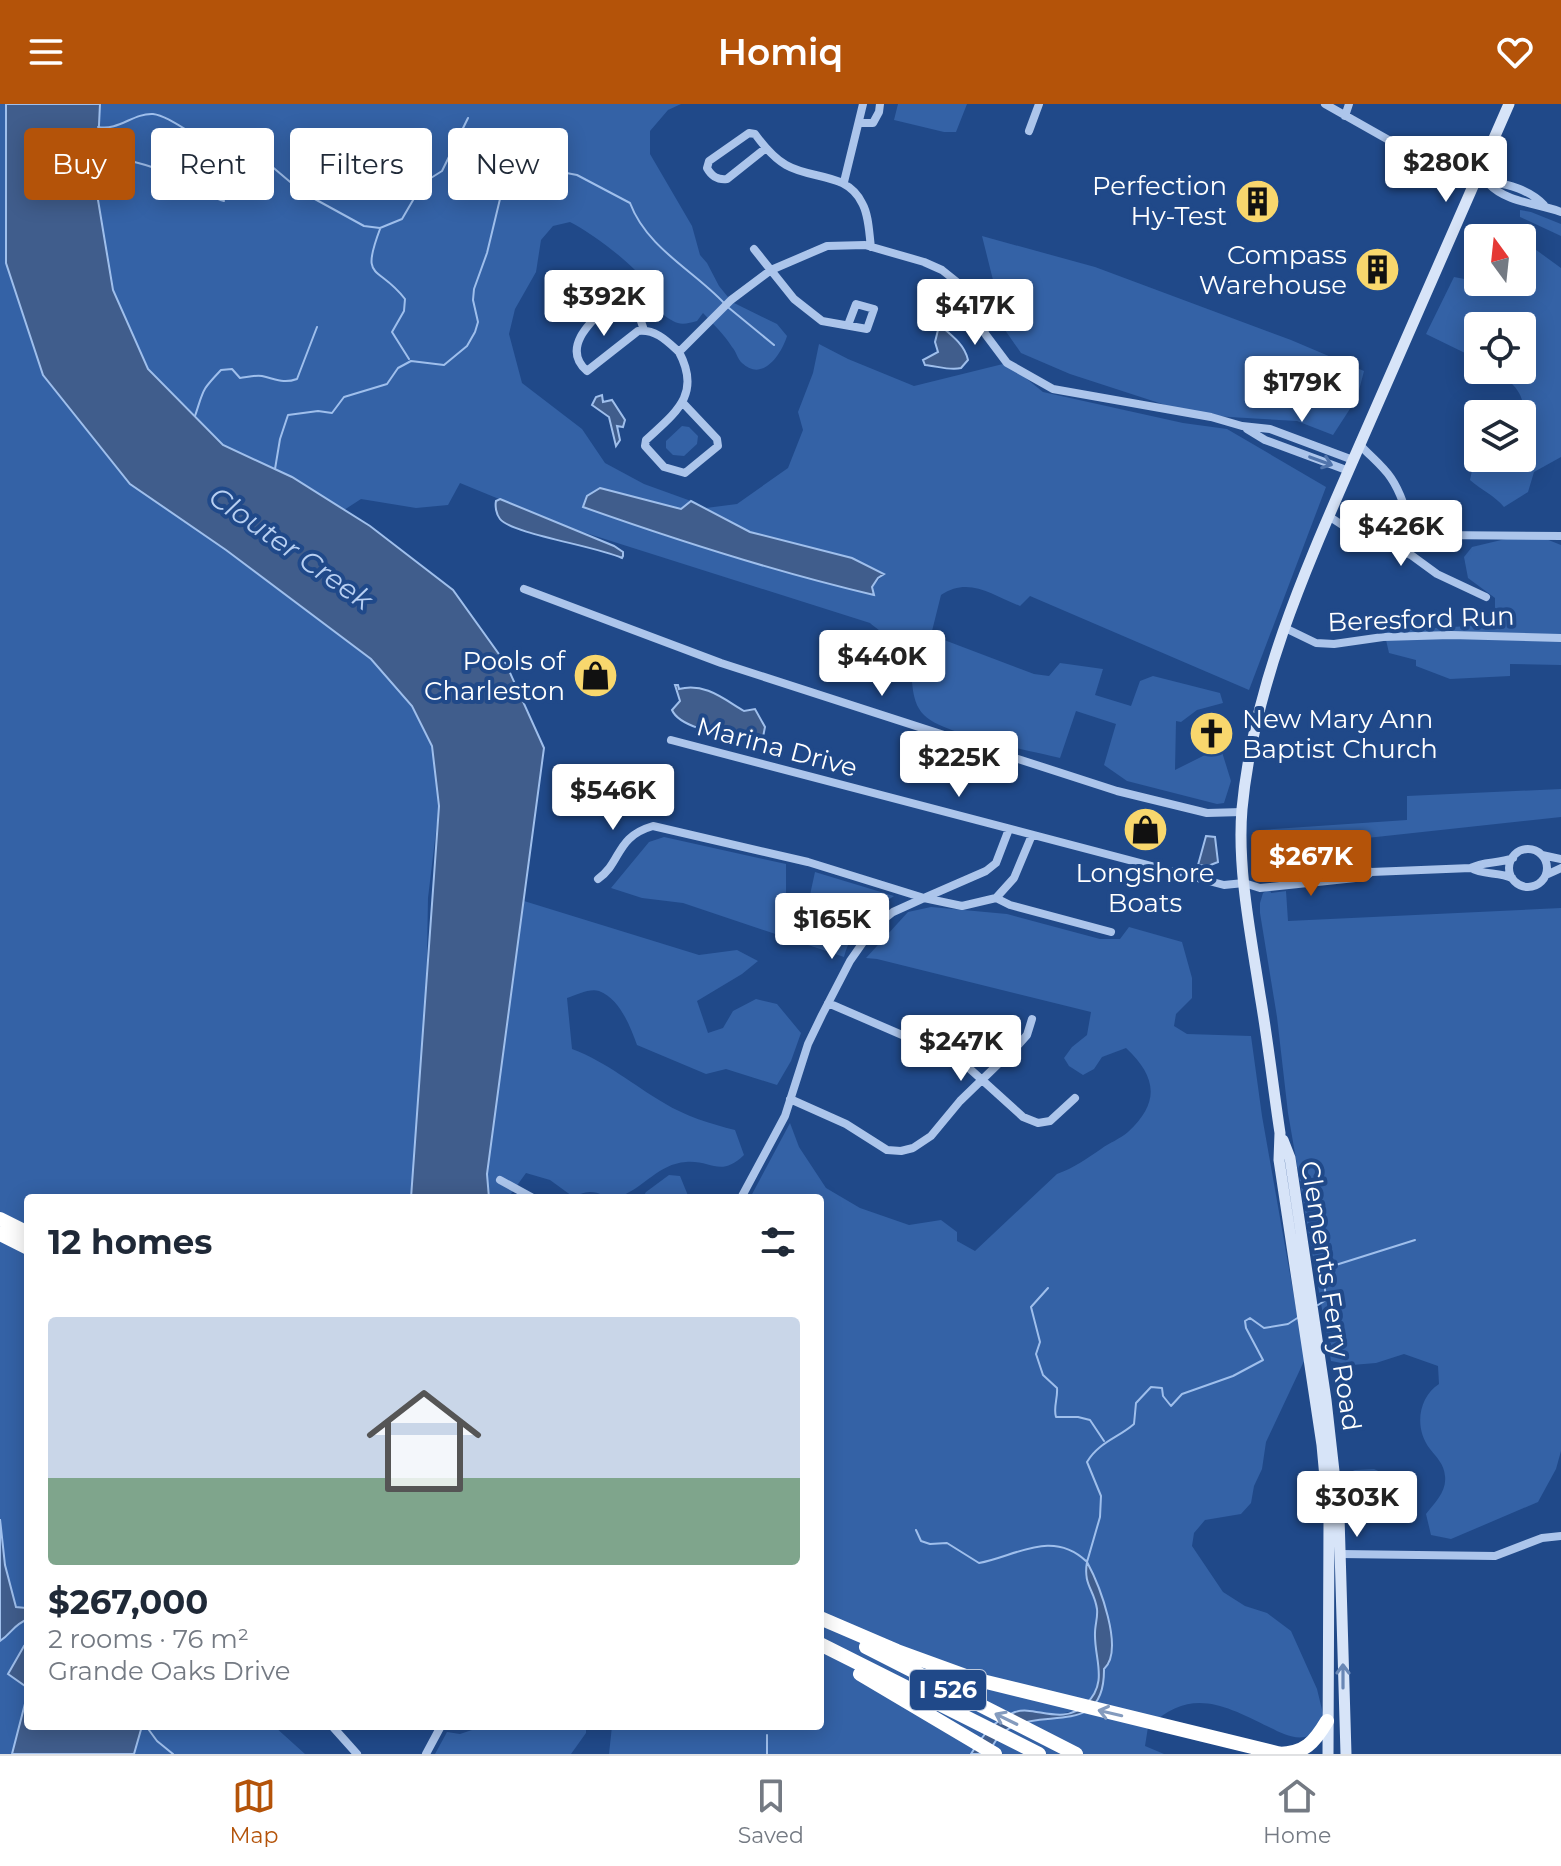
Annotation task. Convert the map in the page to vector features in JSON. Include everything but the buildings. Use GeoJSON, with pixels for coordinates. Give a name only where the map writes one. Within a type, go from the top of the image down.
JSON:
{"type":"FeatureCollection","features":[{"type":"Feature","properties":{"kind":"highway"},"geometry":{"type":"LineString","coordinates":[[0,1219],[24,1231]]}},
{"type":"Feature","properties":{"kind":"highway"},"geometry":{"type":"LineString","coordinates":[[0,1234],[24,1246]]}},
{"type":"Feature","properties":{"kind":"highway"},"geometry":{"type":"LineString","coordinates":[[824,1622],[974,1679],[1280,1754],[1310,1746],[1327,1721]]}},
{"type":"Feature","properties":{"kind":"highway","name":"I 526"},"geometry":{"type":"LineString","coordinates":[[824,1622],[1076,1754]]}},
{"type":"Feature","properties":{"kind":"highway"},"geometry":{"type":"LineString","coordinates":[[824,1648],[995,1754]]}},
{"type":"Feature","properties":{"kind":"highway","name":"I 526"},"geometry":{"type":"LineString","coordinates":[[824,1648],[1039,1754]]}},
{"type":"Feature","properties":{"kind":"main road","name":"Clements Ferry Road"},"geometry":{"type":"LineString","coordinates":[[1346,1754],[1335,1473],[1305,1298],[1290,1158],[1280,1133],[1244,883],[1242,812],[1250,749],[1261,700],[1285,628],[1351,466],[1509,104]]}},
{"type":"Feature","properties":{"kind":"main road","name":"Clements Ferry Road"},"geometry":{"type":"LineString","coordinates":[[1310,1329],[1329,1521],[1328,1754]]}},
{"type":"Feature","properties":{"kind":"street"},"geometry":{"type":"LineString","coordinates":[[844,182],[863,104]]}},
{"type":"Feature","properties":{"kind":"street"},"geometry":{"type":"LineString","coordinates":[[859,123],[873,123],[880,104]]}},
{"type":"Feature","properties":{"kind":"street"},"geometry":{"type":"LineString","coordinates":[[1029,131],[1039,104]]}},
{"type":"Feature","properties":{"kind":"street"},"geometry":{"type":"LineString","coordinates":[[1325,104],[1424,160],[1489,184],[1500,182],[1538,198],[1544,205],[1561,212]]}},
{"type":"Feature","properties":{"kind":"street"},"geometry":{"type":"LineString","coordinates":[[1345,116],[1349,104]]}},
{"type":"Feature","properties":{"kind":"street"},"geometry":{"type":"LineString","coordinates":[[766,148],[727,179],[719,179],[707,168],[709,161],[749,133],[755,134],[766,148],[793,168],[844,182],[863,204],[871,247]]}},
{"type":"Feature","properties":{"kind":"street"},"geometry":{"type":"LineString","coordinates":[[679,352],[731,300],[771,270],[827,246],[871,247],[942,270],[957,282],[986,335],[1007,363],[1053,389],[1211,417],[1242,426],[1265,440],[1351,466]]}},
{"type":"Feature","properties":{"kind":"street"},"geometry":{"type":"LineString","coordinates":[[754,249],[794,299],[822,321],[848,325]]}},
{"type":"Feature","properties":{"kind":"street"},"geometry":{"type":"LineString","coordinates":[[644,330],[634,301],[627,295],[618,295],[580,335],[576,352],[578,360],[587,371],[638,331],[644,330],[658,334],[679,352],[686,365],[687,376],[683,403],[646,440],[645,446],[664,467],[685,473],[718,446],[717,439],[683,403]]}},
{"type":"Feature","properties":{"kind":"street"},"geometry":{"type":"LineString","coordinates":[[1360,445],[1390,477],[1401,497],[1405,514],[1418,527],[1435,535],[1561,536]]}},
{"type":"Feature","properties":{"kind":"street"},"geometry":{"type":"LineString","coordinates":[[1330,517],[1362,538],[1401,550],[1437,574],[1486,597]]}},
{"type":"Feature","properties":{"kind":"street"},"geometry":{"type":"LineString","coordinates":[[524,589],[721,663],[1117,791],[1207,813],[1242,812]]}},
{"type":"Feature","properties":{"kind":"street","name":"Beresford Run"},"geometry":{"type":"LineString","coordinates":[[1285,628],[1316,643],[1334,644],[1383,637],[1451,635],[1561,638]]}},
{"type":"Feature","properties":{"kind":"street","name":"Marina Drive"},"geometry":{"type":"LineString","coordinates":[[671,740],[1224,885],[1244,883],[1260,888],[1365,877],[1371,872]]}},
{"type":"Feature","properties":{"kind":"street"},"geometry":{"type":"LineString","coordinates":[[598,879],[605,874],[627,839],[639,830],[653,826],[808,862],[924,898],[962,906],[996,898],[1014,878],[1032,835]]}},
{"type":"Feature","properties":{"kind":"street"},"geometry":{"type":"LineString","coordinates":[[743,1194],[785,1116],[808,1044],[828,1003],[850,961],[873,928],[893,912],[986,871],[996,863],[1009,829]]}},
{"type":"Feature","properties":{"kind":"street"},"geometry":{"type":"LineString","coordinates":[[1270,874],[1364,868],[1371,872],[1471,868],[1504,862],[1525,850],[1561,859]]}},
{"type":"Feature","properties":{"kind":"street"},"geometry":{"type":"LineString","coordinates":[[1471,868],[1502,873],[1528,887],[1540,883],[1545,875],[1547,866],[1542,855]]}},
{"type":"Feature","properties":{"kind":"street"},"geometry":{"type":"LineString","coordinates":[[1512,878],[1509,866],[1513,858]]}},
{"type":"Feature","properties":{"kind":"street"},"geometry":{"type":"LineString","coordinates":[[1545,875],[1561,868]]}},
{"type":"Feature","properties":{"kind":"street"},"geometry":{"type":"LineString","coordinates":[[996,898],[1010,905],[1111,932]]}},
{"type":"Feature","properties":{"kind":"street"},"geometry":{"type":"LineString","coordinates":[[828,1003],[960,1060],[1023,1117],[1038,1123],[1050,1121],[1075,1098]]}},
{"type":"Feature","properties":{"kind":"street"},"geometry":{"type":"LineString","coordinates":[[790,1099],[846,1124],[887,1150],[913,1148],[931,1136],[981,1079],[1019,1044],[1027,1035],[1032,1019]]}},
{"type":"Feature","properties":{"kind":"street"},"geometry":{"type":"LineString","coordinates":[[500,1180],[526,1194]]}},
{"type":"Feature","properties":{"kind":"street"},"geometry":{"type":"LineString","coordinates":[[1340,1554],[1495,1556],[1542,1538],[1561,1536]]}},
{"type":"Feature","properties":{"kind":"street"},"geometry":{"type":"LineString","coordinates":[[336,1730],[357,1754]]}},
{"type":"Feature","properties":{"kind":"street"},"geometry":{"type":"LineString","coordinates":[[426,1754],[439,1730]]}},
{"type":"Feature","properties":{"kind":"shaded area"},"geometry":{"type":"Polygon","coordinates":[[[0,104],[6,104],[6,263],[130,484],[226,550],[371,658],[412,706],[432,746],[439,806],[428,898],[426,1010],[411,1194],[24,1194],[24,1608],[16,1607],[5,1565],[0,1519],[0,104]]]}},
{"type":"Feature","properties":{"kind":"shaded area"},"geometry":{"type":"Polygon","coordinates":[[[75,104],[681,104],[668,110],[650,131],[650,154],[692,226],[700,255],[719,286],[732,302],[777,324],[787,336],[770,363],[757,370],[750,368],[741,362],[726,338],[703,313],[697,321],[676,323],[658,308],[649,286],[633,268],[602,242],[570,222],[553,226],[541,240],[536,272],[515,309],[509,334],[522,383],[582,429],[605,463],[644,484],[691,501],[681,509],[600,488],[583,507],[660,534],[824,583],[872,587],[883,575],[852,558],[750,532],[706,508],[737,504],[788,468],[803,430],[798,412],[813,373],[819,344],[914,386],[1007,363],[1043,392],[1183,423],[1227,429],[1326,487],[1249,690],[1030,596],[1020,606],[980,589],[961,587],[951,590],[941,595],[931,635],[1034,674],[1049,676],[1060,663],[1103,669],[1095,695],[1131,706],[1140,681],[1153,676],[1220,693],[1223,703],[1197,710],[1181,722],[1176,721],[1175,770],[1213,751],[1222,752],[1231,781],[1224,803],[1217,804],[1127,781],[1104,765],[1116,724],[1076,711],[1060,758],[967,735],[934,722],[924,715],[916,702],[907,656],[870,623],[570,528],[460,483],[448,505],[416,508],[361,499],[344,510],[292,477],[223,445],[148,369],[113,290],[98,200],[135,200],[135,128],[81,128],[75,104]]]}},
{"type":"Feature","properties":{"kind":"shaded area"},"geometry":{"type":"Polygon","coordinates":[[[898,104],[967,104],[956,132],[944,132],[894,120],[898,104]]]}},
{"type":"Feature","properties":{"kind":"shaded area"},"geometry":{"type":"Polygon","coordinates":[[[1520,210],[1561,224],[1561,236],[1536,224],[1520,217],[1520,210]]]}},
{"type":"Feature","properties":{"kind":"shaded area"},"geometry":{"type":"Polygon","coordinates":[[[982,236],[1095,267],[1291,340],[1364,371],[1357,398],[1333,435],[1297,421],[1196,415],[1070,374],[1021,353],[984,300],[993,280],[982,236]]]}},
{"type":"Feature","properties":{"kind":"shaded area"},"geometry":{"type":"Polygon","coordinates":[[[1536,250],[1561,268],[1561,457],[1536,471],[1536,400],[1522,400],[1512,384],[1536,384],[1536,312],[1464,312],[1464,353],[1426,334],[1454,277],[1464,279],[1464,296],[1536,296],[1536,250]]]}},
{"type":"Feature","properties":{"kind":"shaded area"},"geometry":{"type":"Polygon","coordinates":[[[682,426],[689,427],[698,436],[697,444],[684,456],[673,455],[666,448],[666,441],[682,426]]]}},
{"type":"Feature","properties":{"kind":"shaded area"},"geometry":{"type":"Polygon","coordinates":[[[1472,472],[1534,472],[1528,492],[1504,507],[1470,480],[1472,472]]]}},
{"type":"Feature","properties":{"kind":"shaded area"},"geometry":{"type":"Polygon","coordinates":[[[1518,536],[1541,537],[1561,545],[1561,665],[1510,664],[1510,676],[1450,679],[1416,666],[1416,660],[1389,653],[1384,631],[1469,626],[1495,618],[1495,598],[1468,578],[1464,557],[1472,547],[1518,536]]]}},
{"type":"Feature","properties":{"kind":"shaded area"},"geometry":{"type":"Polygon","coordinates":[[[1561,789],[1561,817],[1284,847],[1264,842],[1260,830],[1407,820],[1407,796],[1561,789]]]}},
{"type":"Feature","properties":{"kind":"shaded area"},"geometry":{"type":"Polygon","coordinates":[[[664,837],[786,864],[786,895],[808,904],[815,872],[894,896],[863,922],[852,937],[844,957],[683,903],[642,898],[611,888],[649,842],[664,837]]]}},
{"type":"Feature","properties":{"kind":"shaded area"},"geometry":{"type":"Polygon","coordinates":[[[1270,889],[1271,893],[1286,891],[1288,921],[1561,908],[1561,1451],[1556,1469],[1538,1502],[1451,1539],[1431,1535],[1426,1514],[1440,1496],[1445,1481],[1440,1461],[1425,1441],[1420,1423],[1426,1397],[1439,1384],[1438,1366],[1404,1354],[1376,1363],[1352,1365],[1331,1361],[1288,1113],[1277,1017],[1260,913],[1263,893],[1270,889]]]}},
{"type":"Feature","properties":{"kind":"shaded area"},"geometry":{"type":"Polygon","coordinates":[[[524,901],[699,955],[737,950],[758,961],[697,1001],[708,1033],[723,1028],[733,1011],[756,999],[777,1004],[801,1033],[791,1061],[777,1085],[726,1069],[706,1074],[637,1045],[618,1007],[599,991],[587,991],[567,998],[572,1049],[608,1067],[672,1108],[735,1130],[744,1155],[736,1162],[722,1167],[695,1162],[676,1164],[659,1171],[625,1194],[569,1194],[550,1180],[526,1173],[511,1194],[489,1194],[487,1174],[524,901]]]}},
{"type":"Feature","properties":{"kind":"shaded area"},"geometry":{"type":"Polygon","coordinates":[[[931,907],[1007,914],[1100,939],[1120,939],[1129,927],[1182,942],[1192,978],[1192,998],[1176,1014],[1174,1026],[1187,1034],[1251,1036],[1305,1359],[1266,1442],[1262,1469],[1251,1503],[1241,1514],[1205,1520],[1194,1533],[1192,1546],[1223,1592],[1245,1606],[1267,1613],[1291,1631],[1317,1689],[1325,1722],[1323,1730],[1305,1737],[1291,1736],[1221,1706],[1193,1703],[1178,1707],[1148,1727],[1145,1746],[1164,1754],[989,1754],[1001,1735],[1017,1724],[1074,1715],[1090,1708],[1100,1694],[1104,1668],[1110,1663],[1087,1563],[1085,1575],[1098,1612],[1094,1635],[1101,1669],[1099,1684],[1089,1701],[1078,1710],[1055,1715],[1026,1711],[991,1726],[971,1754],[609,1754],[612,1730],[824,1730],[824,1194],[752,1194],[790,1123],[799,1147],[826,1188],[860,1208],[909,1225],[941,1220],[957,1232],[957,1241],[975,1251],[1057,1174],[1125,1134],[1139,1121],[1150,1100],[1149,1079],[1126,1048],[1102,1057],[1094,1069],[1083,1075],[1069,1066],[1064,1058],[1087,1035],[1091,1012],[866,958],[908,912],[931,907]]]}},
{"type":"Feature","properties":{"kind":"shaded area"},"geometry":{"type":"Polygon","coordinates":[[[669,1175],[680,1176],[687,1194],[645,1194],[669,1175]]]}},
{"type":"Feature","properties":{"kind":"shaded area"},"geometry":{"type":"Polygon","coordinates":[[[1374,1469],[1389,1476],[1397,1487],[1393,1501],[1369,1514],[1342,1511],[1338,1477],[1355,1470],[1374,1469]]]}},
{"type":"Feature","properties":{"kind":"shaded area"},"geometry":{"type":"Polygon","coordinates":[[[24,1621],[24,1646],[8,1674],[24,1685],[24,1708],[12,1754],[0,1754],[0,1641],[24,1621]]]}},
{"type":"Feature","properties":{"kind":"shaded area"},"geometry":{"type":"Polygon","coordinates":[[[141,1730],[278,1730],[305,1754],[134,1754],[141,1730]]]}},
{"type":"Feature","properties":{"kind":"shaded area"},"geometry":{"type":"Polygon","coordinates":[[[472,1730],[586,1730],[571,1754],[435,1754],[447,1732],[460,1734],[472,1730]]]}},
{"type":"Feature","properties":{"kind":"water","name":"Clouter Creek"},"geometry":{"type":"Polygon","coordinates":[[[6,104],[100,104],[99,128],[24,128],[24,200],[98,200],[113,290],[148,369],[223,445],[292,477],[370,526],[453,590],[506,664],[544,748],[487,1174],[489,1194],[411,1194],[439,806],[432,746],[412,706],[371,659],[226,550],[130,484],[43,375],[6,263],[6,104]]]}},
{"type":"Feature","properties":{"kind":"water"},"geometry":{"type":"Polygon","coordinates":[[[943,328],[967,355],[968,360],[961,368],[925,365],[923,360],[938,352],[935,342],[938,330],[943,328]]]}},
{"type":"Feature","properties":{"kind":"water"},"geometry":{"type":"Polygon","coordinates":[[[602,395],[603,402],[612,400],[625,420],[623,427],[617,426],[620,440],[616,446],[609,417],[592,405],[596,397],[602,395]]]}},
{"type":"Feature","properties":{"kind":"water"},"geometry":{"type":"Polygon","coordinates":[[[600,488],[681,509],[691,501],[750,532],[852,558],[884,574],[872,587],[874,595],[728,555],[583,507],[587,496],[600,488]]]}},
{"type":"Feature","properties":{"kind":"water"},"geometry":{"type":"Polygon","coordinates":[[[500,499],[614,546],[623,552],[623,556],[520,530],[500,519],[496,501],[500,499]]]}},
{"type":"Feature","properties":{"kind":"water"},"geometry":{"type":"Polygon","coordinates":[[[675,685],[679,689],[706,690],[744,711],[755,709],[765,727],[763,737],[758,742],[710,732],[686,723],[672,710],[680,701],[675,685]]]}},
{"type":"Feature","properties":{"kind":"water"},"geometry":{"type":"Polygon","coordinates":[[[1206,836],[1215,837],[1218,862],[1208,866],[1198,865],[1206,836]]]}},
{"type":"Feature","properties":{"kind":"water"},"geometry":{"type":"Polygon","coordinates":[[[0,1519],[5,1565],[16,1607],[24,1608],[24,1621],[0,1641],[0,1519]]]}},
{"type":"Feature","properties":{"kind":"water"},"geometry":{"type":"Polygon","coordinates":[[[1087,1562],[1098,1585],[1111,1633],[1110,1660],[1104,1669],[1100,1694],[1090,1709],[1074,1716],[1017,1724],[1001,1735],[989,1754],[971,1754],[989,1729],[1008,1715],[1023,1711],[1068,1714],[1077,1711],[1093,1696],[1099,1679],[1095,1643],[1097,1612],[1086,1576],[1087,1562]]]}},
{"type":"Feature","properties":{"kind":"water"},"geometry":{"type":"Polygon","coordinates":[[[24,1646],[24,1685],[8,1674],[24,1646]]]}},
{"type":"Feature","properties":{"kind":"water"},"geometry":{"type":"Polygon","coordinates":[[[24,1708],[24,1730],[141,1730],[134,1754],[12,1754],[24,1708]]]}},
{"type":"Feature","properties":{"kind":"waterway"},"geometry":{"type":"LineString","coordinates":[[98,127],[113,127],[139,116],[153,114],[183,128]]}},
{"type":"Feature","properties":{"kind":"waterway"},"geometry":{"type":"LineString","coordinates":[[274,168],[302,192],[364,226],[380,228],[402,219],[423,183],[442,171],[468,118]]}},
{"type":"Feature","properties":{"kind":"waterway"},"geometry":{"type":"LineString","coordinates":[[135,163],[180,178],[224,201]]}},
{"type":"Feature","properties":{"kind":"waterway"},"geometry":{"type":"LineString","coordinates":[[275,469],[288,415],[318,411],[332,413],[344,397],[387,384],[398,368],[411,361],[444,365],[467,346],[478,322],[474,289],[487,253],[500,199],[520,183],[556,171],[577,175],[630,203],[659,246],[724,303]]}},
{"type":"Feature","properties":{"kind":"waterway"},"geometry":{"type":"LineString","coordinates":[[380,229],[372,265],[405,299],[404,311],[392,332],[409,359]]}},
{"type":"Feature","properties":{"kind":"waterway"},"geometry":{"type":"LineString","coordinates":[[729,308],[774,345]]}},
{"type":"Feature","properties":{"kind":"waterway"},"geometry":{"type":"LineString","coordinates":[[195,416],[204,391],[221,370],[232,369],[240,378],[297,379],[317,327]]}},
{"type":"Feature","properties":{"kind":"waterway"},"geometry":{"type":"LineString","coordinates":[[1318,1305],[1326,1300],[1323,1269],[1415,1240]]}},
{"type":"Feature","properties":{"kind":"waterway"},"geometry":{"type":"LineString","coordinates":[[1048,1288],[1031,1307],[1040,1342],[1036,1354],[1043,1375],[1057,1388],[1056,1417],[1090,1420],[1104,1441]]}},
{"type":"Feature","properties":{"kind":"waterway"},"geometry":{"type":"LineString","coordinates":[[1087,1562],[1100,1517],[1101,1496],[1087,1462],[1103,1445],[1134,1424],[1136,1403],[1151,1387],[1162,1388],[1163,1396],[1171,1406],[1182,1394],[1233,1376],[1263,1360],[1246,1328],[1245,1321],[1250,1318],[1264,1328],[1288,1324],[1299,1317]]}},
{"type":"Feature","properties":{"kind":"waterway"},"geometry":{"type":"LineString","coordinates":[[916,1530],[921,1541],[947,1543],[979,1563],[1047,1546],[1060,1547],[1086,1561]]}},
{"type":"Feature","properties":{"kind":"waterway"},"geometry":{"type":"LineString","coordinates":[[149,1730],[173,1754]]}},
{"type":"Feature","properties":{"kind":"waterway"},"geometry":{"type":"LineString","coordinates":[[767,1735],[767,1754]]}},
{"type":"Feature","properties":{"kind":"place","name":"Perfection Hy-Test"},"geometry":{"type":"Point","coordinates":[1258,201]}},
{"type":"Feature","properties":{"kind":"place","name":"Compass Warehouse"},"geometry":{"type":"Point","coordinates":[1378,270]}},
{"type":"Feature","properties":{"kind":"place","name":"Pools of Charleston"},"geometry":{"type":"Point","coordinates":[596,676]}},
{"type":"Feature","properties":{"kind":"place","name":"New Mary Ann Baptist Church"},"geometry":{"type":"Point","coordinates":[1211,734]}},
{"type":"Feature","properties":{"kind":"place","name":"Longshore Boats"},"geometry":{"type":"Point","coordinates":[1145,830]}}]}
